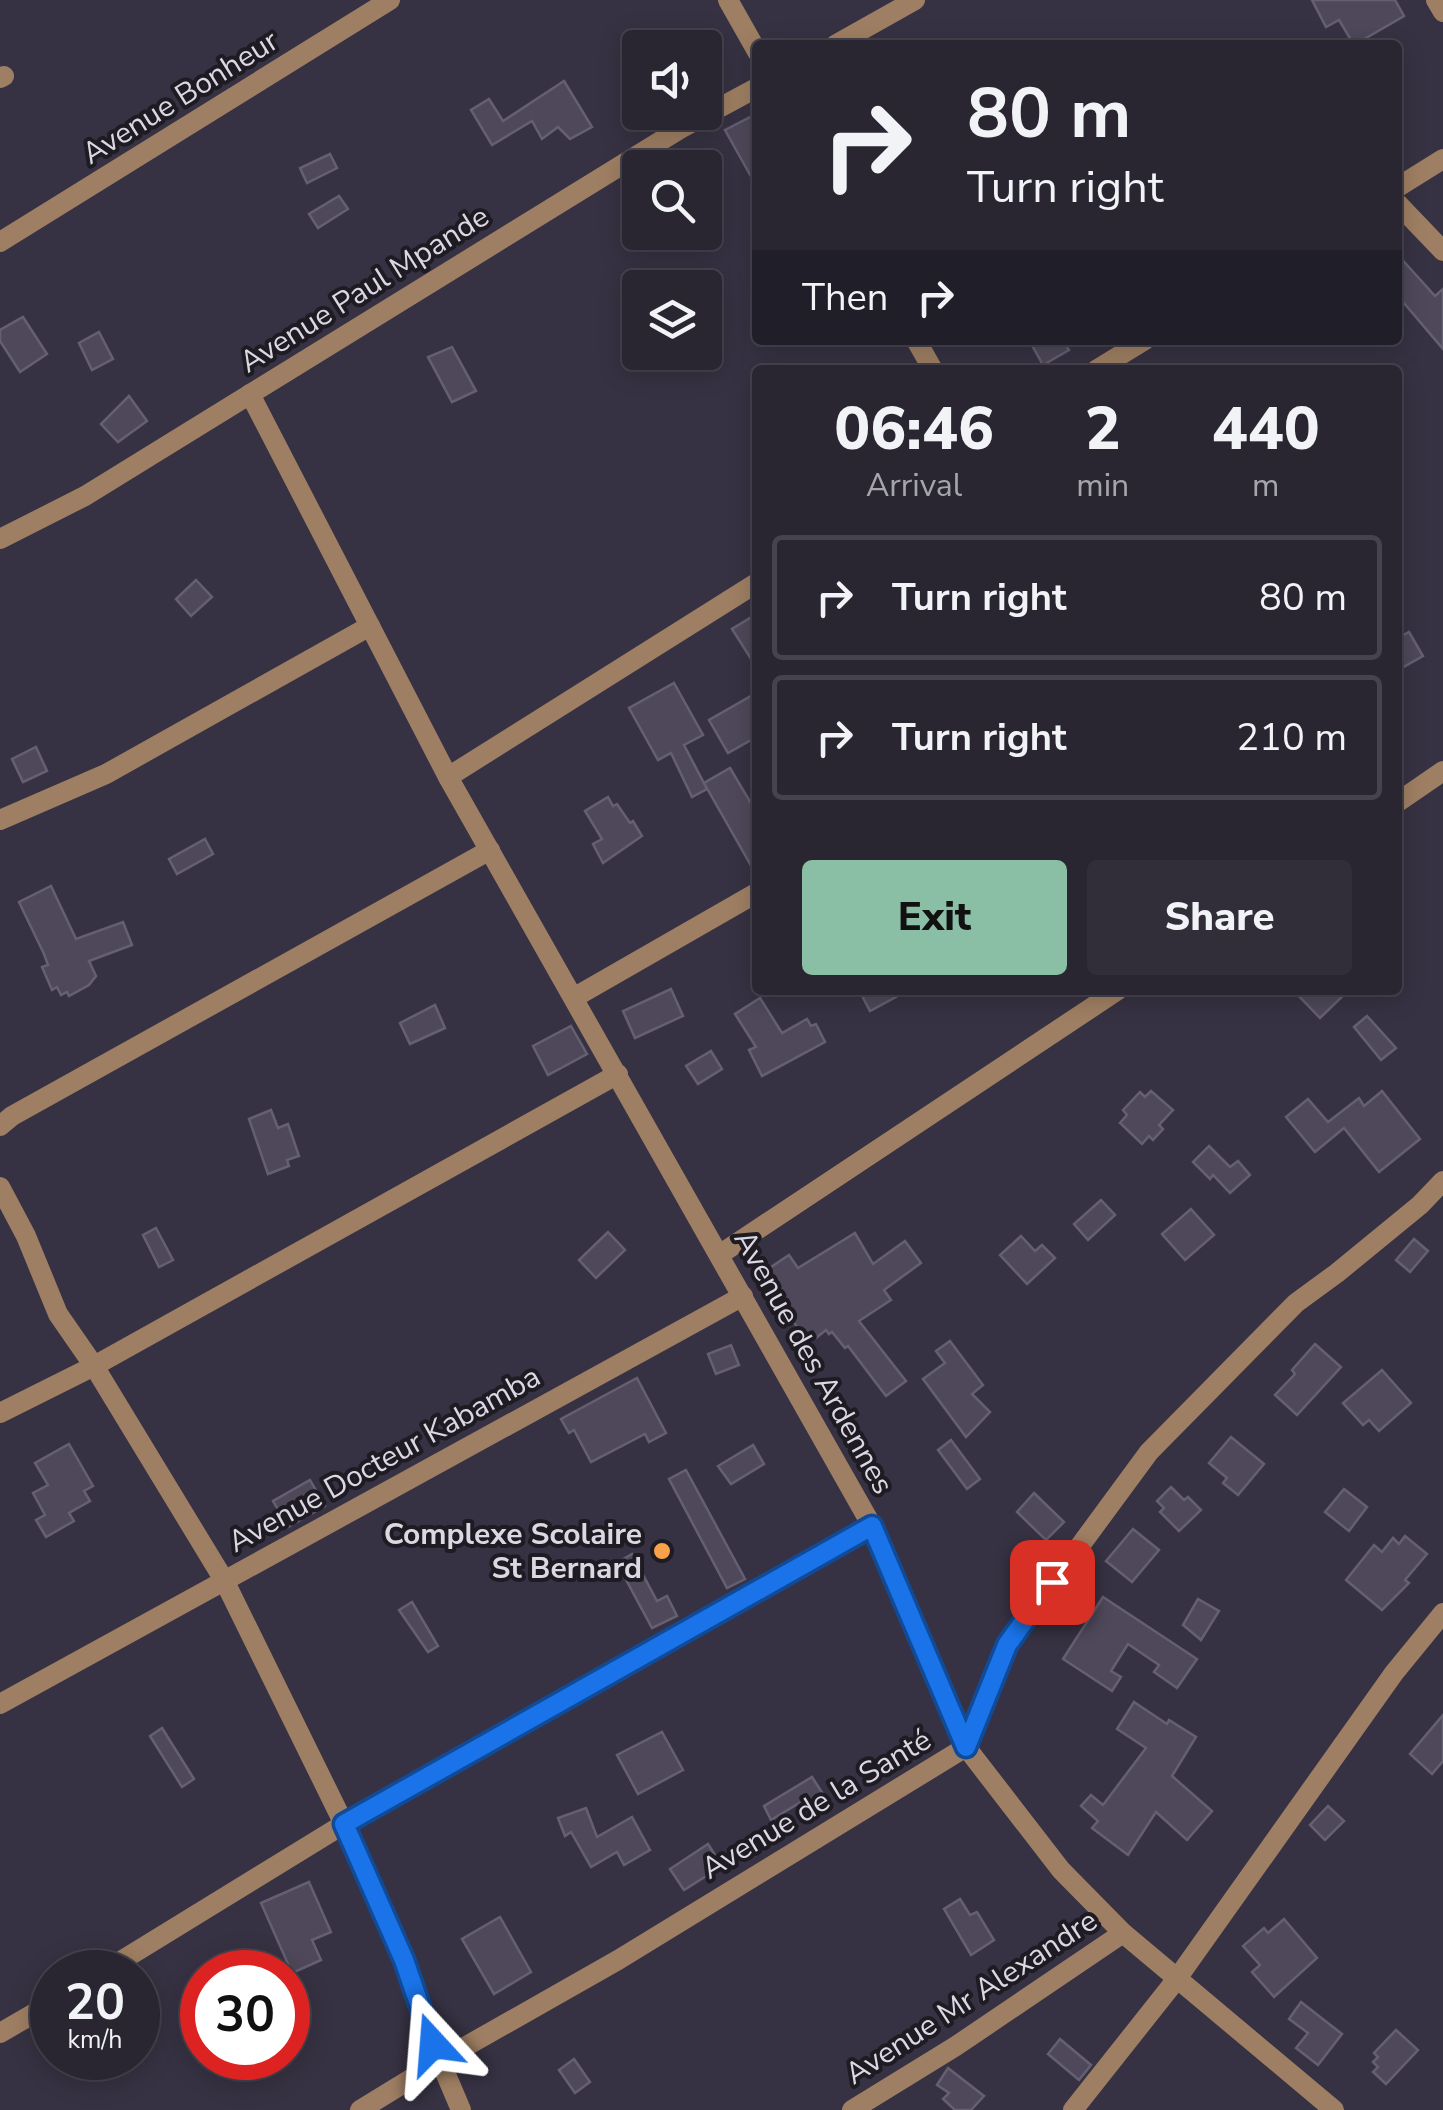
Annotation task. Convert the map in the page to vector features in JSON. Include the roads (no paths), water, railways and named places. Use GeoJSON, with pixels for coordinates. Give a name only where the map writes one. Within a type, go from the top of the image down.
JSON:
{"type":"FeatureCollection","features":[{"type":"Feature","properties":{"kind":"street","name":"Avenue Bonheur"},"geometry":{"type":"LineString","coordinates":[[0,242],[390,0]]}},
{"type":"Feature","properties":{"kind":"street"},"geometry":{"type":"LineString","coordinates":[[728,0],[752,42]]}},
{"type":"Feature","properties":{"kind":"street"},"geometry":{"type":"LineString","coordinates":[[844,40],[915,0]]}},
{"type":"Feature","properties":{"kind":"street"},"geometry":{"type":"LineString","coordinates":[[1436,0],[1443,12]]}},
{"type":"Feature","properties":{"kind":"street","name":"Avenue Paul Mpande"},"geometry":{"type":"LineString","coordinates":[[0,539],[85,496],[680,129],[752,91]]}},
{"type":"Feature","properties":{"kind":"street"},"geometry":{"type":"LineString","coordinates":[[1402,185],[1443,159]]}},
{"type":"Feature","properties":{"kind":"street"},"geometry":{"type":"LineString","coordinates":[[1402,208],[1443,250]]}},
{"type":"Feature","properties":{"kind":"street"},"geometry":{"type":"LineString","coordinates":[[1104,365],[1137,345]]}},
{"type":"Feature","properties":{"kind":"street","name":"Avenue des Ardennes"},"geometry":{"type":"LineString","coordinates":[[250,394],[448,777],[872,1526],[966,1747],[1061,1870],[1123,1933],[1334,2110]]}},
{"type":"Feature","properties":{"kind":"street"},"geometry":{"type":"LineString","coordinates":[[448,777],[752,586]]}},
{"type":"Feature","properties":{"kind":"street"},"geometry":{"type":"LineString","coordinates":[[0,820],[106,774],[370,626]]}},
{"type":"Feature","properties":{"kind":"street"},"geometry":{"type":"LineString","coordinates":[[1402,799],[1443,772]]}},
{"type":"Feature","properties":{"kind":"street"},"geometry":{"type":"LineString","coordinates":[[0,1126],[490,850]]}},
{"type":"Feature","properties":{"kind":"street"},"geometry":{"type":"LineString","coordinates":[[575,997],[752,895]]}},
{"type":"Feature","properties":{"kind":"street"},"geometry":{"type":"LineString","coordinates":[[719,1255],[1110,995]]}},
{"type":"Feature","properties":{"kind":"street"},"geometry":{"type":"LineString","coordinates":[[0,1413],[94,1366],[618,1074]]}},
{"type":"Feature","properties":{"kind":"street","name":"Avenue de la Santé"},"geometry":{"type":"LineString","coordinates":[[360,2110],[440,2060],[618,1960],[966,1747],[1007,1645],[1149,1452],[1296,1302],[1420,1206],[1443,1180]]}},
{"type":"Feature","properties":{"kind":"street"},"geometry":{"type":"LineString","coordinates":[[0,1187],[26,1236],[58,1314],[94,1366],[224,1580],[0,1704]]}},
{"type":"Feature","properties":{"kind":"street","name":"Avenue Docteur Kabamba"},"geometry":{"type":"LineString","coordinates":[[461,2110],[404,1960],[344,1824],[224,1580],[743,1296]]}},
{"type":"Feature","properties":{"kind":"street"},"geometry":{"type":"LineString","coordinates":[[140,1950],[344,1824],[872,1526]]}},
{"type":"Feature","properties":{"kind":"street"},"geometry":{"type":"LineString","coordinates":[[1073,2110],[1176,1980],[1394,1673],[1443,1613]]}},
{"type":"Feature","properties":{"kind":"street","name":"Avenue Mr Alexandre"},"geometry":{"type":"LineString","coordinates":[[852,2110],[956,2046],[1123,1933]]}},
{"type":"Feature","properties":{"kind":"street"},"geometry":{"type":"LineString","coordinates":[[0,2033],[30,2016]]}},
{"type":"Feature","properties":{"kind":"place","name":"Complexe Scolaire St Bernard"},"geometry":{"type":"Point","coordinates":[662,1551]}}]}
